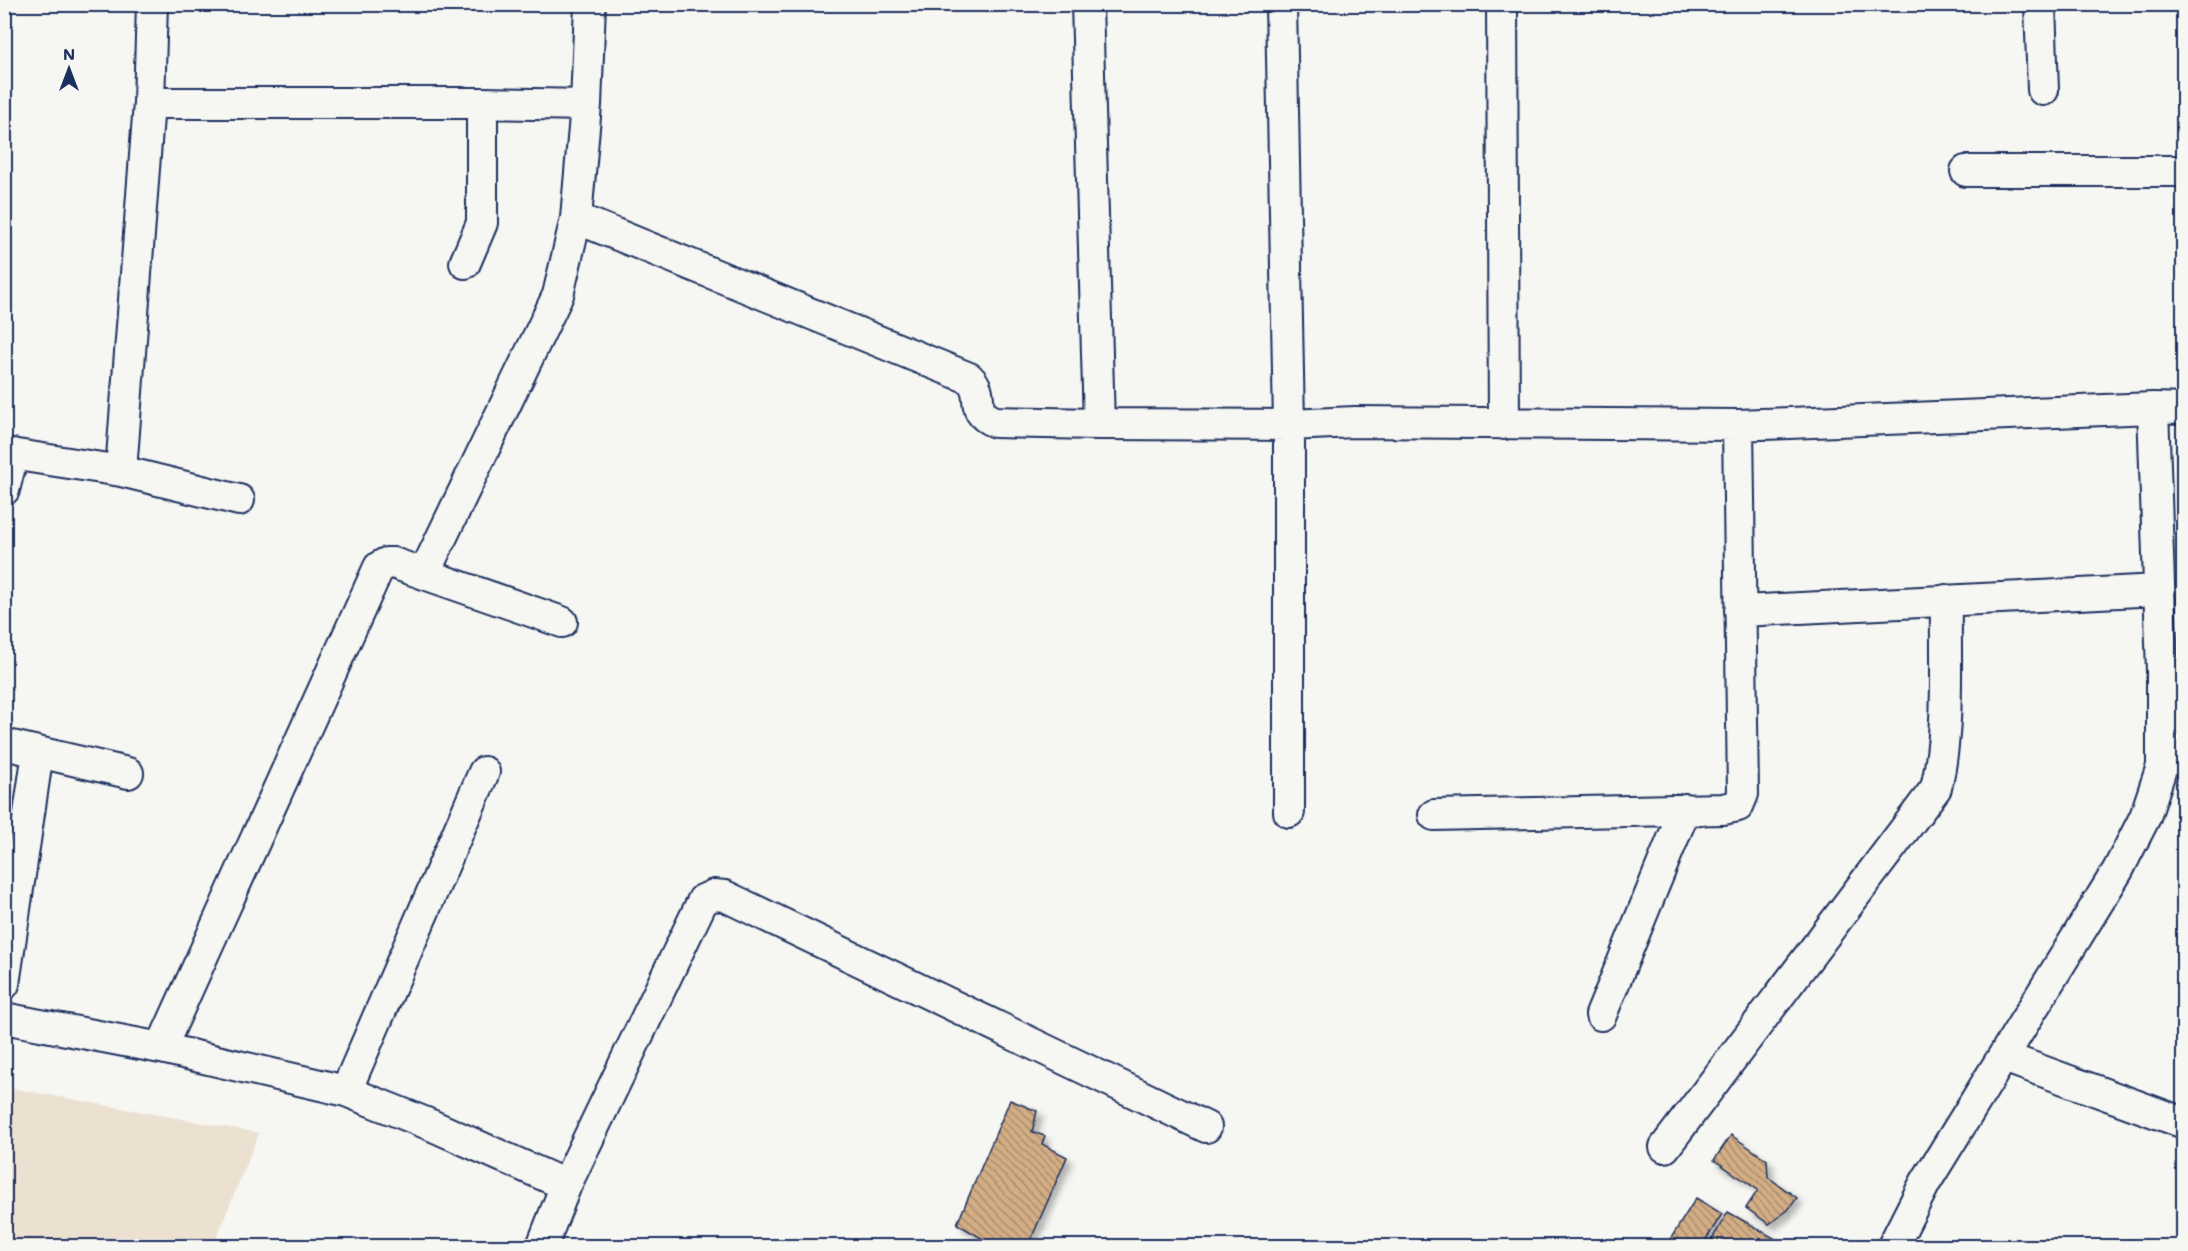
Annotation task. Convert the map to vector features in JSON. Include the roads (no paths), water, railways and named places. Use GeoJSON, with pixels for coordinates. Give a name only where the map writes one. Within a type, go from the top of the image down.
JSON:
{"type":"FeatureCollection","features":[{"type":"Feature","properties":{"kind":"street"},"geometry":{"type":"LineString","coordinates":[[121,471],[149,103],[152,4]]}},
{"type":"Feature","properties":{"kind":"street"},"geometry":{"type":"LineString","coordinates":[[424,574],[558,295],[576,218],[586,105],[590,4]]}},
{"type":"Feature","properties":{"kind":"street"},"geometry":{"type":"LineString","coordinates":[[1087,4],[1099,424]]}},
{"type":"Feature","properties":{"kind":"street"},"geometry":{"type":"LineString","coordinates":[[1281,4],[1289,425],[1289,812]]}},
{"type":"Feature","properties":{"kind":"street"},"geometry":{"type":"LineString","coordinates":[[1502,4],[1504,424]]}},
{"type":"Feature","properties":{"kind":"street"},"geometry":{"type":"LineString","coordinates":[[2040,4],[2043,90]]}},
{"type":"Feature","properties":{"kind":"street"},"geometry":{"type":"LineString","coordinates":[[149,103],[586,105]]}},
{"type":"Feature","properties":{"kind":"street"},"geometry":{"type":"LineString","coordinates":[[465,263],[482,223],[482,103]]}},
{"type":"Feature","properties":{"kind":"street"},"geometry":{"type":"LineString","coordinates":[[1966,171],[2184,171]]}},
{"type":"Feature","properties":{"kind":"street"},"geometry":{"type":"LineString","coordinates":[[576,218],[969,378],[975,384],[978,392],[979,411],[985,418],[1006,423],[1289,425],[1355,422],[1738,425],[2153,408],[2184,409]]}},
{"type":"Feature","properties":{"kind":"street"},"geometry":{"type":"LineString","coordinates":[[1893,1246],[1925,1183],[2118,870],[2145,817],[2162,766],[2153,408]]}},
{"type":"Feature","properties":{"kind":"street"},"geometry":{"type":"LineString","coordinates":[[1434,815],[1724,809],[1738,806],[1743,794],[1738,425]]}},
{"type":"Feature","properties":{"kind":"street"},"geometry":{"type":"LineString","coordinates":[[4,490],[9,453],[121,471],[239,500]]}},
{"type":"Feature","properties":{"kind":"street"},"geometry":{"type":"LineString","coordinates":[[161,1048],[379,567],[386,563],[393,563],[562,622]]}},
{"type":"Feature","properties":{"kind":"street"},"geometry":{"type":"LineString","coordinates":[[1740,611],[2159,590]]}},
{"type":"Feature","properties":{"kind":"street"},"geometry":{"type":"LineString","coordinates":[[1665,1147],[1936,788],[1942,764],[1944,736],[1946,600]]}},
{"type":"Feature","properties":{"kind":"street"},"geometry":{"type":"LineString","coordinates":[[4,744],[128,773]]}},
{"type":"Feature","properties":{"kind":"street"},"geometry":{"type":"LineString","coordinates":[[4,984],[38,752]]}},
{"type":"Feature","properties":{"kind":"street"},"geometry":{"type":"LineString","coordinates":[[346,1091],[484,772]]}},
{"type":"Feature","properties":{"kind":"street"},"geometry":{"type":"LineString","coordinates":[[1601,1015],[1685,809]]}},
{"type":"Feature","properties":{"kind":"street"},"geometry":{"type":"LineString","coordinates":[[542,1246],[566,1185],[703,900],[714,895],[725,896],[1206,1126]]}},
{"type":"Feature","properties":{"kind":"street"},"geometry":{"type":"LineString","coordinates":[[4,1018],[161,1048],[346,1091],[442,1130],[566,1185]]}},
{"type":"Feature","properties":{"kind":"street"},"geometry":{"type":"LineString","coordinates":[[2004,1058],[2184,1124]]}}]}
